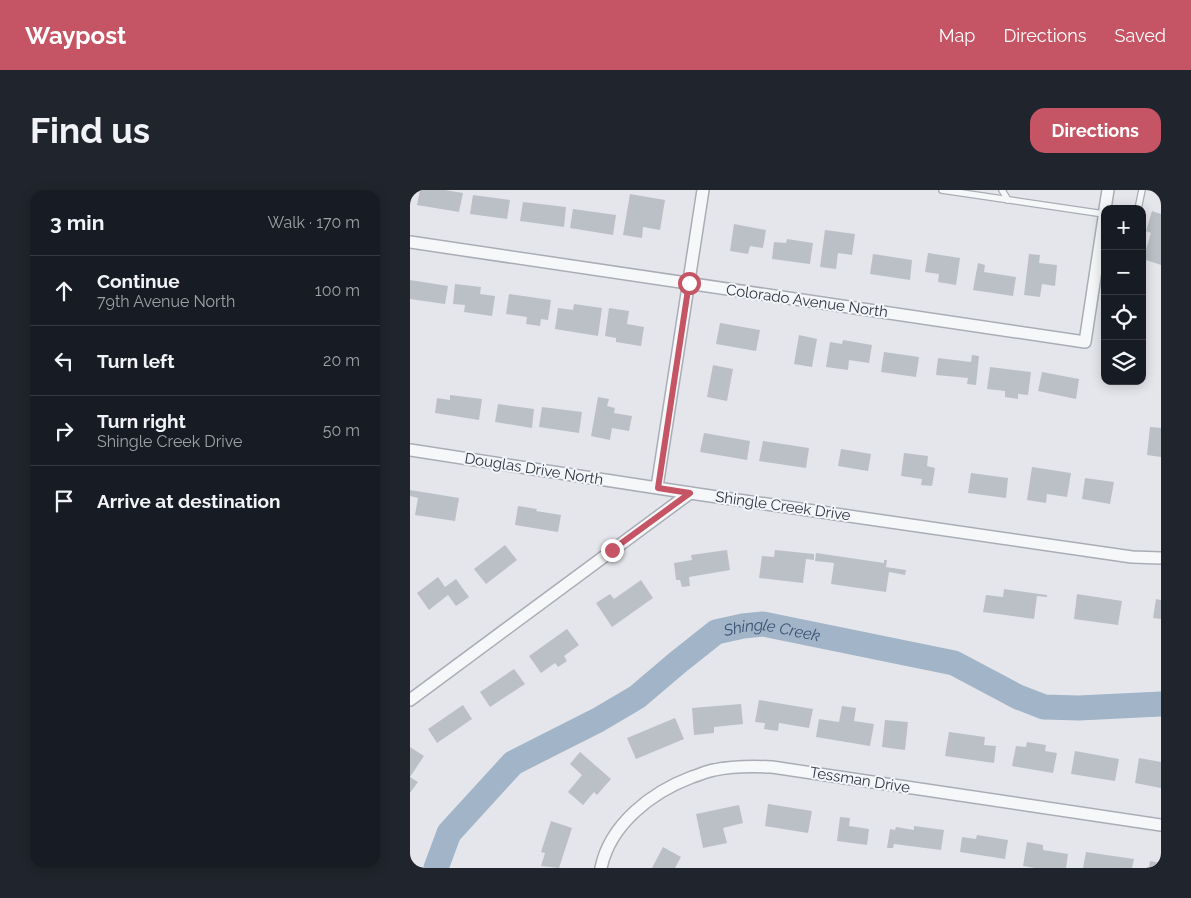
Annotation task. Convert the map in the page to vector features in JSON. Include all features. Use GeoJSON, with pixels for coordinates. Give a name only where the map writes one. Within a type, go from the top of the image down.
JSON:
{"type":"FeatureCollection","features":[{"type":"Feature","properties":{"kind":"street"},"geometry":{"type":"LineString","coordinates":[[658,488],[703,190]]}},
{"type":"Feature","properties":{"kind":"street"},"geometry":{"type":"LineString","coordinates":[[1106,205],[1108,190]]}},
{"type":"Feature","properties":{"kind":"street","name":"Colorado Avenue North"},"geometry":{"type":"LineString","coordinates":[[410,242],[1085,342],[1101,237]]}},
{"type":"Feature","properties":{"kind":"street","name":"Douglas Drive North"},"geometry":{"type":"LineString","coordinates":[[410,450],[690,493]]}},
{"type":"Feature","properties":{"kind":"street"},"geometry":{"type":"LineString","coordinates":[[410,700],[690,493]]}},
{"type":"Feature","properties":{"kind":"street","name":"Shingle Creek Drive"},"geometry":{"type":"LineString","coordinates":[[690,493],[1132,557],[1161,558]]}},
{"type":"Feature","properties":{"kind":"street","name":"Tessman Drive"},"geometry":{"type":"LineString","coordinates":[[600,868],[612,838],[625,821],[658,794],[684,780],[712,770],[742,766],[772,767],[1161,825]]}},
{"type":"Feature","properties":{"kind":"lane"},"geometry":{"type":"LineString","coordinates":[[945,190],[1008,200],[1101,211]]}},
{"type":"Feature","properties":{"kind":"lane"},"geometry":{"type":"LineString","coordinates":[[1002,190],[1008,200]]}},
{"type":"Feature","properties":{"kind":"lane"},"geometry":{"type":"LineString","coordinates":[[1139,205],[1142,190]]}},
{"type":"Feature","properties":{"kind":"building"},"geometry":{"type":"Polygon","coordinates":[[[420,190],[445,190],[463,193],[459,212],[417,205],[420,190]]]}},
{"type":"Feature","properties":{"kind":"building"},"geometry":{"type":"Polygon","coordinates":[[[630,194],[665,200],[660,230],[643,227],[642,238],[623,235],[630,194]]]}},
{"type":"Feature","properties":{"kind":"building"},"geometry":{"type":"Polygon","coordinates":[[[473,195],[510,200],[507,219],[470,214],[473,195]]]}},
{"type":"Feature","properties":{"kind":"building"},"geometry":{"type":"Polygon","coordinates":[[[523,202],[566,207],[564,227],[520,221],[523,202]]]}},
{"type":"Feature","properties":{"kind":"building"},"geometry":{"type":"Polygon","coordinates":[[[573,209],[616,215],[613,235],[570,228],[573,209]]]}},
{"type":"Feature","properties":{"kind":"building"},"geometry":{"type":"Polygon","coordinates":[[[1152,211],[1161,214],[1161,265],[1146,260],[1146,249],[1151,233],[1146,231],[1152,211]]]}},
{"type":"Feature","properties":{"kind":"building"},"geometry":{"type":"Polygon","coordinates":[[[734,224],[766,230],[763,248],[750,246],[748,254],[730,251],[734,224]]]}},
{"type":"Feature","properties":{"kind":"building"},"geometry":{"type":"Polygon","coordinates":[[[825,230],[855,234],[852,255],[838,253],[836,269],[820,267],[825,230]]]}},
{"type":"Feature","properties":{"kind":"building"},"geometry":{"type":"Polygon","coordinates":[[[787,239],[813,243],[810,264],[772,259],[774,242],[786,243],[787,239]]]}},
{"type":"Feature","properties":{"kind":"building"},"geometry":{"type":"Polygon","coordinates":[[[928,253],[960,258],[956,285],[938,282],[939,274],[925,272],[928,253]]]}},
{"type":"Feature","properties":{"kind":"building"},"geometry":{"type":"Polygon","coordinates":[[[873,254],[912,260],[910,280],[870,274],[873,254]]]}},
{"type":"Feature","properties":{"kind":"building"},"geometry":{"type":"Polygon","coordinates":[[[1029,254],[1040,255],[1039,263],[1057,265],[1055,286],[1042,284],[1040,297],[1024,295],[1029,254]]]}},
{"type":"Feature","properties":{"kind":"building"},"geometry":{"type":"Polygon","coordinates":[[[978,263],[985,265],[984,272],[1016,277],[1013,296],[973,290],[978,263]]]}},
{"type":"Feature","properties":{"kind":"building"},"geometry":{"type":"Polygon","coordinates":[[[410,280],[448,286],[445,304],[410,299],[410,280]]]}},
{"type":"Feature","properties":{"kind":"building"},"geometry":{"type":"Polygon","coordinates":[[[455,284],[481,287],[480,294],[495,296],[492,316],[464,312],[465,305],[453,304],[455,284]]]}},
{"type":"Feature","properties":{"kind":"building"},"geometry":{"type":"Polygon","coordinates":[[[509,294],[551,300],[548,320],[541,319],[540,326],[526,324],[527,317],[506,314],[509,294]]]}},
{"type":"Feature","properties":{"kind":"building"},"geometry":{"type":"Polygon","coordinates":[[[574,304],[602,308],[598,336],[555,329],[558,308],[573,310],[574,304]]]}},
{"type":"Feature","properties":{"kind":"building"},"geometry":{"type":"Polygon","coordinates":[[[609,308],[629,311],[627,324],[644,327],[641,346],[616,342],[616,338],[605,336],[609,308]]]}},
{"type":"Feature","properties":{"kind":"building"},"geometry":{"type":"Polygon","coordinates":[[[720,323],[760,330],[756,351],[716,344],[720,323]]]}},
{"type":"Feature","properties":{"kind":"building"},"geometry":{"type":"Polygon","coordinates":[[[799,335],[817,339],[812,367],[794,364],[799,335]]]}},
{"type":"Feature","properties":{"kind":"building"},"geometry":{"type":"Polygon","coordinates":[[[843,340],[872,345],[869,363],[849,360],[848,370],[826,367],[830,342],[842,344],[843,340]]]}},
{"type":"Feature","properties":{"kind":"building"},"geometry":{"type":"Polygon","coordinates":[[[884,352],[919,357],[916,377],[881,372],[884,352]]]}},
{"type":"Feature","properties":{"kind":"building"},"geometry":{"type":"Polygon","coordinates":[[[972,355],[979,356],[976,385],[967,384],[968,378],[936,375],[938,358],[971,362],[972,355]]]}},
{"type":"Feature","properties":{"kind":"building"},"geometry":{"type":"Polygon","coordinates":[[[713,365],[733,369],[727,401],[707,397],[713,365]]]}},
{"type":"Feature","properties":{"kind":"building"},"geometry":{"type":"Polygon","coordinates":[[[990,367],[1031,372],[1028,395],[1018,394],[1018,399],[1005,397],[1005,391],[987,389],[990,367]]]}},
{"type":"Feature","properties":{"kind":"building"},"geometry":{"type":"Polygon","coordinates":[[[1042,372],[1079,379],[1076,399],[1038,391],[1042,372]]]}},
{"type":"Feature","properties":{"kind":"building"},"geometry":{"type":"Polygon","coordinates":[[[450,395],[482,399],[479,420],[435,413],[437,398],[450,400],[450,395]]]}},
{"type":"Feature","properties":{"kind":"building"},"geometry":{"type":"Polygon","coordinates":[[[598,397],[609,399],[607,406],[615,408],[614,413],[632,416],[629,431],[612,428],[610,440],[591,436],[598,397]]]}},
{"type":"Feature","properties":{"kind":"building"},"geometry":{"type":"Polygon","coordinates":[[[498,404],[534,409],[532,428],[495,422],[498,404]]]}},
{"type":"Feature","properties":{"kind":"building"},"geometry":{"type":"Polygon","coordinates":[[[542,407],[582,412],[579,433],[539,427],[542,407]]]}},
{"type":"Feature","properties":{"kind":"building"},"geometry":{"type":"Polygon","coordinates":[[[1150,427],[1161,428],[1161,457],[1147,455],[1150,427]]]}},
{"type":"Feature","properties":{"kind":"building"},"geometry":{"type":"Polygon","coordinates":[[[704,433],[750,441],[747,460],[700,452],[704,433]]]}},
{"type":"Feature","properties":{"kind":"building"},"geometry":{"type":"Polygon","coordinates":[[[763,441],[809,448],[806,468],[759,461],[763,441]]]}},
{"type":"Feature","properties":{"kind":"building"},"geometry":{"type":"Polygon","coordinates":[[[841,449],[871,454],[868,471],[838,466],[841,449]]]}},
{"type":"Feature","properties":{"kind":"building"},"geometry":{"type":"Polygon","coordinates":[[[904,453],[928,456],[927,466],[935,468],[932,486],[921,485],[922,479],[901,476],[904,453]]]}},
{"type":"Feature","properties":{"kind":"building"},"geometry":{"type":"Polygon","coordinates":[[[1032,467],[1071,473],[1067,497],[1047,494],[1046,503],[1027,500],[1032,467]]]}},
{"type":"Feature","properties":{"kind":"building"},"geometry":{"type":"Polygon","coordinates":[[[971,473],[1008,478],[1006,498],[968,493],[971,473]]]}},
{"type":"Feature","properties":{"kind":"building"},"geometry":{"type":"Polygon","coordinates":[[[1085,478],[1114,482],[1110,504],[1082,499],[1085,478]]]}},
{"type":"Feature","properties":{"kind":"building"},"geometry":{"type":"Polygon","coordinates":[[[410,490],[459,498],[455,521],[415,515],[418,498],[410,496],[410,490]]]}},
{"type":"Feature","properties":{"kind":"building"},"geometry":{"type":"Polygon","coordinates":[[[518,506],[561,515],[558,532],[515,525],[518,506]]]}},
{"type":"Feature","properties":{"kind":"building"},"geometry":{"type":"Polygon","coordinates":[[[505,545],[517,560],[486,584],[474,569],[505,545]]]}},
{"type":"Feature","properties":{"kind":"building"},"geometry":{"type":"Polygon","coordinates":[[[727,550],[730,570],[689,577],[690,586],[682,587],[680,580],[676,580],[674,563],[692,560],[691,555],[727,550]]]}},
{"type":"Feature","properties":{"kind":"building"},"geometry":{"type":"Polygon","coordinates":[[[775,550],[814,554],[814,560],[806,559],[803,583],[759,578],[762,556],[774,557],[775,550]]]}},
{"type":"Feature","properties":{"kind":"building"},"geometry":{"type":"Polygon","coordinates":[[[816,553],[884,563],[884,560],[887,560],[886,567],[906,570],[905,575],[889,572],[886,592],[831,584],[834,563],[815,561],[816,553]]]}},
{"type":"Feature","properties":{"kind":"building"},"geometry":{"type":"Polygon","coordinates":[[[438,577],[445,587],[456,579],[469,597],[456,606],[448,595],[429,610],[417,593],[438,577]]]}},
{"type":"Feature","properties":{"kind":"building"},"geometry":{"type":"Polygon","coordinates":[[[641,580],[653,598],[612,627],[596,603],[610,594],[614,599],[641,580]]]}},
{"type":"Feature","properties":{"kind":"building"},"geometry":{"type":"Polygon","coordinates":[[[1004,589],[1047,595],[1047,597],[1037,596],[1034,619],[983,612],[986,595],[1003,597],[1004,589]]]}},
{"type":"Feature","properties":{"kind":"building"},"geometry":{"type":"Polygon","coordinates":[[[1077,594],[1122,601],[1118,625],[1074,619],[1077,594]]]}},
{"type":"Feature","properties":{"kind":"building"},"geometry":{"type":"Polygon","coordinates":[[[1156,599],[1161,600],[1161,619],[1153,618],[1156,599]]]}},
{"type":"Feature","properties":{"kind":"building"},"geometry":{"type":"Polygon","coordinates":[[[567,629],[579,645],[564,656],[567,661],[558,667],[555,663],[541,673],[529,656],[567,629]]]}},
{"type":"Feature","properties":{"kind":"building"},"geometry":{"type":"Polygon","coordinates":[[[514,669],[525,684],[490,707],[480,692],[514,669]]]}},
{"type":"Feature","properties":{"kind":"building"},"geometry":{"type":"Polygon","coordinates":[[[759,700],[813,709],[809,728],[779,723],[778,731],[764,729],[765,723],[755,722],[759,700]]]}},
{"type":"Feature","properties":{"kind":"building"},"geometry":{"type":"Polygon","coordinates":[[[741,704],[743,724],[714,727],[714,733],[694,735],[692,708],[741,704]]]}},
{"type":"Feature","properties":{"kind":"building"},"geometry":{"type":"Polygon","coordinates":[[[463,705],[472,719],[437,743],[428,729],[463,705]]]}},
{"type":"Feature","properties":{"kind":"building"},"geometry":{"type":"Polygon","coordinates":[[[842,706],[856,708],[854,721],[874,724],[870,746],[816,737],[819,719],[839,722],[842,706]]]}},
{"type":"Feature","properties":{"kind":"building"},"geometry":{"type":"Polygon","coordinates":[[[675,718],[684,739],[636,759],[627,738],[675,718]]]}},
{"type":"Feature","properties":{"kind":"building"},"geometry":{"type":"Polygon","coordinates":[[[885,720],[908,722],[905,750],[882,747],[885,720]]]}},
{"type":"Feature","properties":{"kind":"building"},"geometry":{"type":"Polygon","coordinates":[[[949,732],[985,737],[984,745],[996,746],[994,763],[945,756],[949,732]]]}},
{"type":"Feature","properties":{"kind":"building"},"geometry":{"type":"Polygon","coordinates":[[[1027,742],[1046,745],[1045,751],[1057,753],[1053,773],[1012,766],[1016,746],[1026,747],[1027,742]]]}},
{"type":"Feature","properties":{"kind":"building"},"geometry":{"type":"Polygon","coordinates":[[[410,747],[424,756],[410,777],[410,747]]]}},
{"type":"Feature","properties":{"kind":"building"},"geometry":{"type":"Polygon","coordinates":[[[1075,751],[1119,759],[1115,781],[1071,774],[1075,751]]]}},
{"type":"Feature","properties":{"kind":"building"},"geometry":{"type":"Polygon","coordinates":[[[580,752],[611,779],[597,795],[594,792],[583,805],[568,792],[582,775],[570,764],[580,752]]]}},
{"type":"Feature","properties":{"kind":"building"},"geometry":{"type":"Polygon","coordinates":[[[1139,758],[1161,762],[1161,788],[1135,783],[1139,758]]]}},
{"type":"Feature","properties":{"kind":"building"},"geometry":{"type":"Polygon","coordinates":[[[410,777],[418,782],[410,793],[410,777]]]}},
{"type":"Feature","properties":{"kind":"building"},"geometry":{"type":"Polygon","coordinates":[[[768,804],[812,811],[808,833],[765,826],[768,804]]]}},
{"type":"Feature","properties":{"kind":"building"},"geometry":{"type":"Polygon","coordinates":[[[739,805],[743,823],[723,828],[727,843],[703,848],[696,814],[739,805]]]}},
{"type":"Feature","properties":{"kind":"building"},"geometry":{"type":"Polygon","coordinates":[[[840,817],[850,818],[849,826],[869,829],[867,845],[837,841],[840,817]]]}},
{"type":"Feature","properties":{"kind":"building"},"geometry":{"type":"Polygon","coordinates":[[[551,821],[572,828],[559,868],[541,866],[545,853],[541,852],[551,821]]]}},
{"type":"Feature","properties":{"kind":"building"},"geometry":{"type":"Polygon","coordinates":[[[914,826],[944,830],[941,850],[894,844],[893,848],[887,848],[890,829],[895,830],[896,827],[914,830],[914,826]]]}},
{"type":"Feature","properties":{"kind":"building"},"geometry":{"type":"Polygon","coordinates":[[[977,835],[1008,840],[1005,859],[960,852],[962,837],[976,839],[977,835]]]}},
{"type":"Feature","properties":{"kind":"building"},"geometry":{"type":"Polygon","coordinates":[[[1027,842],[1043,845],[1043,850],[1068,854],[1066,868],[1023,866],[1027,842]]]}},
{"type":"Feature","properties":{"kind":"building"},"geometry":{"type":"Polygon","coordinates":[[[663,847],[681,857],[675,868],[652,868],[663,847]]]}},
{"type":"Feature","properties":{"kind":"building"},"geometry":{"type":"Polygon","coordinates":[[[1086,852],[1134,859],[1132,868],[1083,868],[1086,852]]]}},
{"type":"Feature","properties":{"kind":"building"},"geometry":{"type":"Polygon","coordinates":[[[1150,861],[1161,863],[1161,868],[1149,868],[1150,861]]]}},
{"type":"Feature","properties":{"kind":"waterway","name":"Shingle Creek"},"geometry":{"type":"LineString","coordinates":[[436,868],[449,833],[513,763],[598,720],[637,697],[716,632],[763,624],[954,663],[1018,697],[1044,707],[1079,708],[1161,704]]}},
{"type":"Feature","properties":{"kind":"route"},"geometry":{"type":"LineString","coordinates":[[612,550],[690,493],[658,488],[689,283]]}}]}
